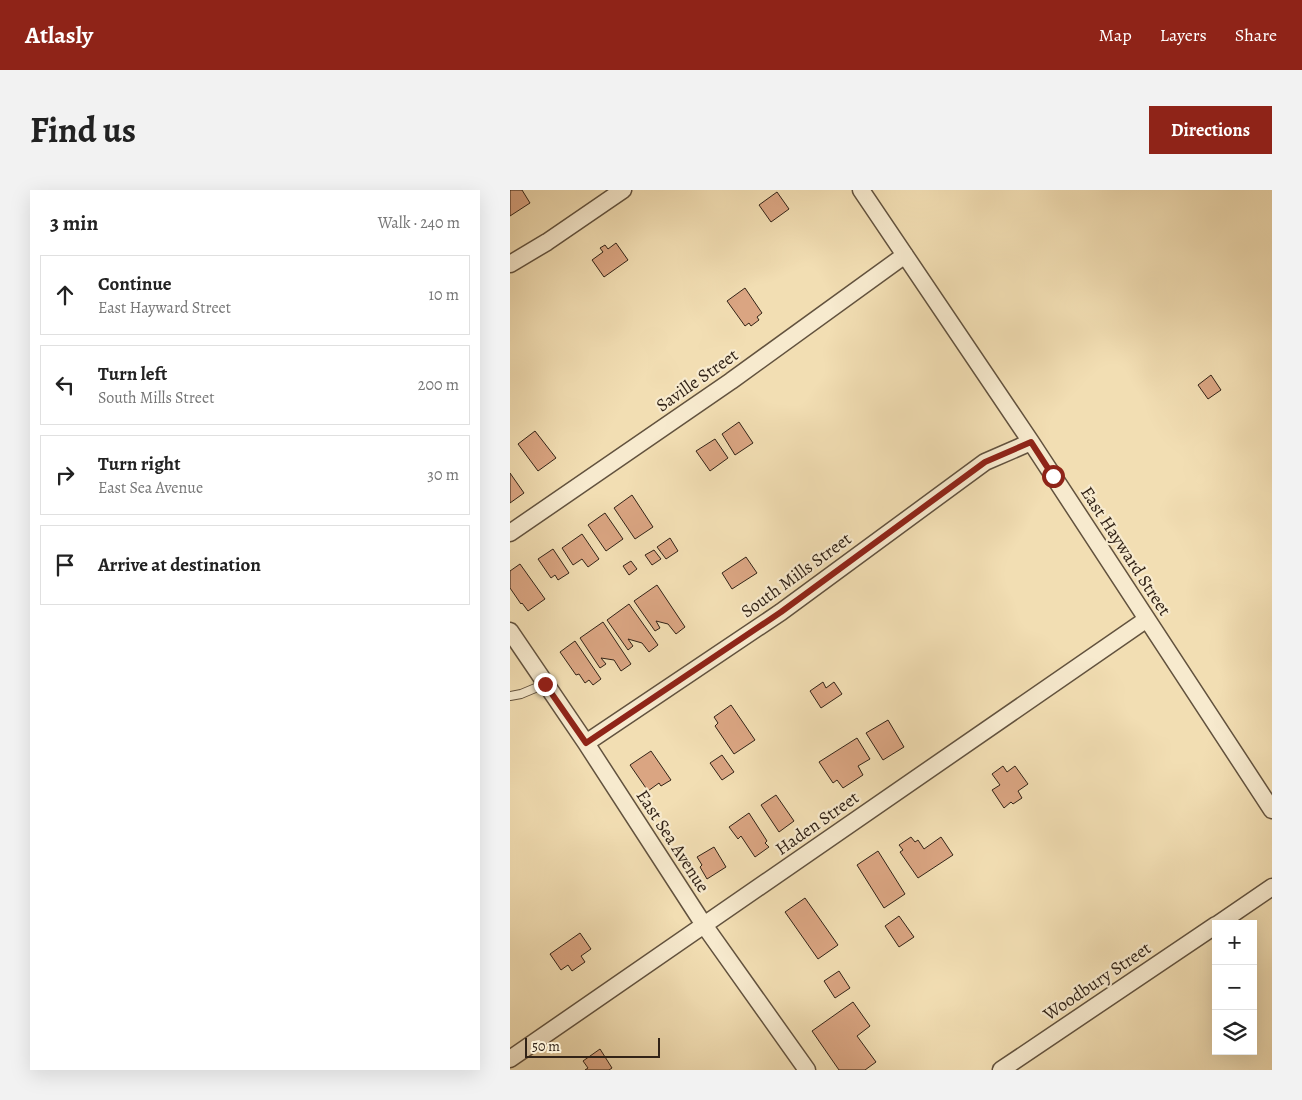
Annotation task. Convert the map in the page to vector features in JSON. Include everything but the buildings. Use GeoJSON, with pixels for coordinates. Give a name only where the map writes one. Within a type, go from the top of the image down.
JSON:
{"type":"FeatureCollection","features":[{"type":"Feature","properties":{"kind":"street"},"geometry":{"type":"LineString","coordinates":[[510,264],[547,242],[623,190]]}},
{"type":"Feature","properties":{"kind":"street","name":"East Hayward Street"},"geometry":{"type":"LineString","coordinates":[[861,190],[1031,442],[1272,810]]}},
{"type":"Feature","properties":{"kind":"street","name":"Saville Street"},"geometry":{"type":"LineString","coordinates":[[510,534],[723,387],[905,255]]}},
{"type":"Feature","properties":{"kind":"street","name":"South Mills Street"},"geometry":{"type":"LineString","coordinates":[[586,743],[781,612],[985,462],[1031,442]]}},
{"type":"Feature","properties":{"kind":"street","name":"Haden Street"},"geometry":{"type":"LineString","coordinates":[[510,1059],[1147,619]]}},
{"type":"Feature","properties":{"kind":"street","name":"East Sea Avenue"},"geometry":{"type":"LineString","coordinates":[[510,631],[586,743],[704,925],[807,1070]]}},
{"type":"Feature","properties":{"kind":"street","name":"Woodbury Street"},"geometry":{"type":"LineString","coordinates":[[1224,920],[1272,888]]}},
{"type":"Feature","properties":{"kind":"street","name":"Woodbury Street"},"geometry":{"type":"LineString","coordinates":[[1001,1070],[1212,928]]}},
{"type":"Feature","properties":{"kind":"lane"},"geometry":{"type":"LineString","coordinates":[[510,696],[521,694],[545,684]]}},
{"type":"Feature","properties":{"kind":"route"},"geometry":{"type":"LineString","coordinates":[[545,684],[586,743],[781,612],[985,462],[1031,442],[1053,476]]}}]}
